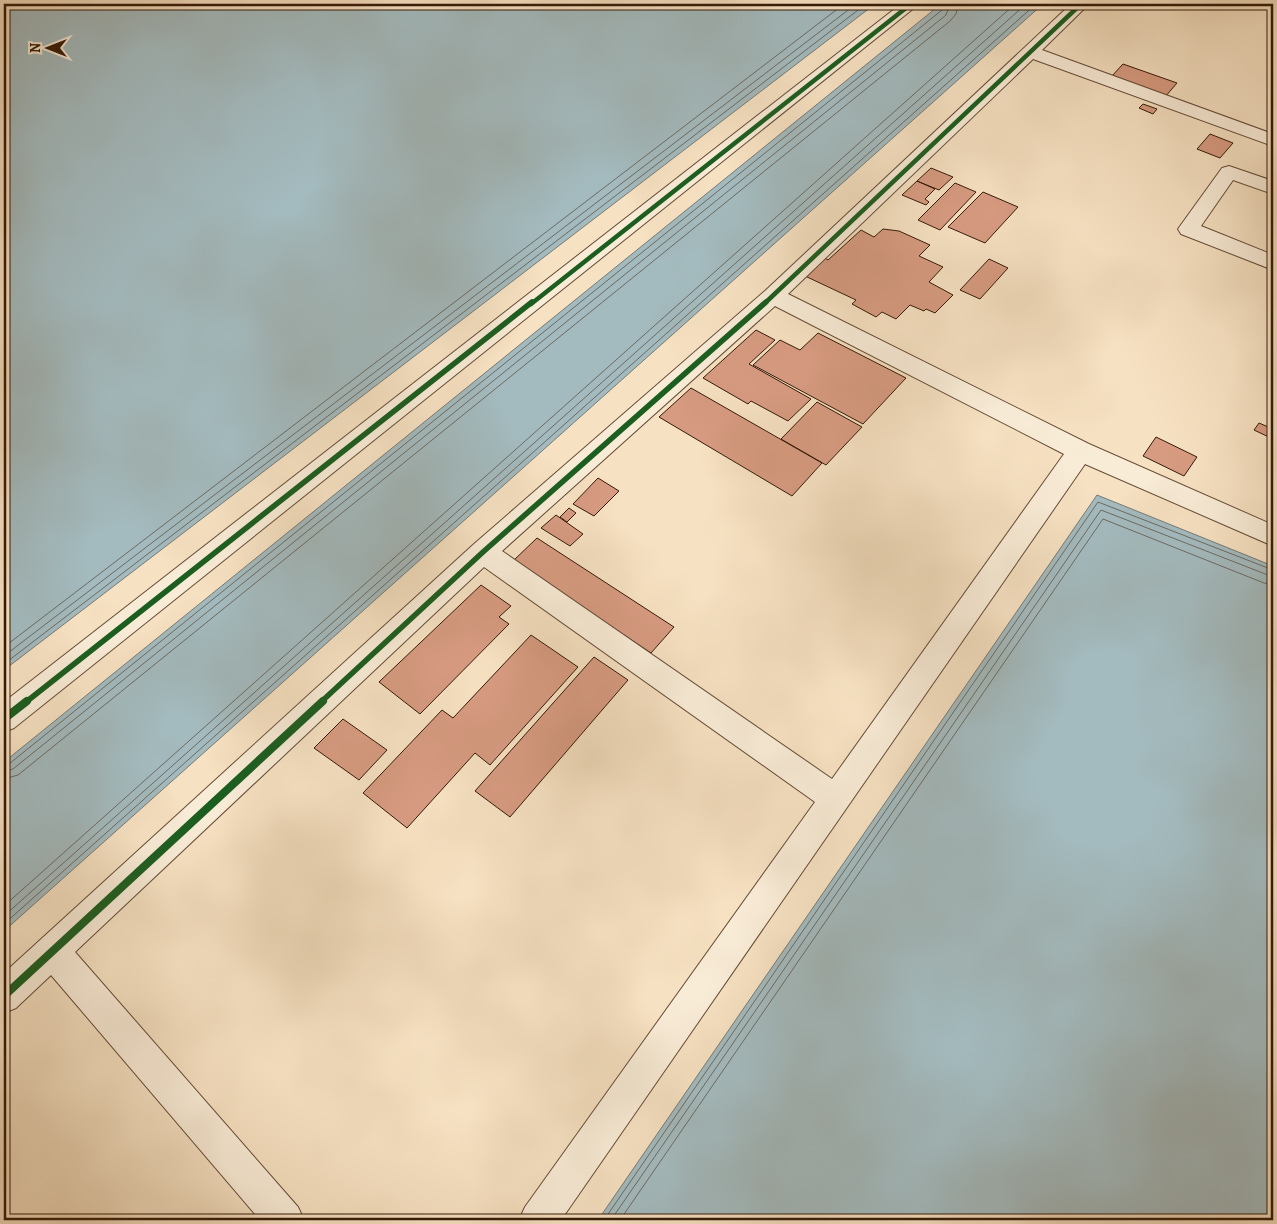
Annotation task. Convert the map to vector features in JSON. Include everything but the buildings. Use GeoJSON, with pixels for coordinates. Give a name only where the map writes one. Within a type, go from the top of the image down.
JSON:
{"type":"FeatureCollection","features":[{"type":"Feature","properties":{"kind":"street"},"geometry":{"type":"LineString","coordinates":[[4,719],[911,4]]}},
{"type":"Feature","properties":{"kind":"street"},"geometry":{"type":"LineString","coordinates":[[4,996],[484,552],[773,296],[1081,4]]}},
{"type":"Feature","properties":{"kind":"street"},"geometry":{"type":"LineString","coordinates":[[1030,52],[1269,132]]}},
{"type":"Feature","properties":{"kind":"street"},"geometry":{"type":"LineString","coordinates":[[1273,188],[1229,172],[1188,228],[1273,263]]}},
{"type":"Feature","properties":{"kind":"street"},"geometry":{"type":"LineString","coordinates":[[773,296],[1080,451],[1273,536]]}},
{"type":"Feature","properties":{"kind":"street"},"geometry":{"type":"LineString","coordinates":[[538,1220],[1080,451]]}},
{"type":"Feature","properties":{"kind":"street"},"geometry":{"type":"LineString","coordinates":[[484,552],[834,798]]}},
{"type":"Feature","properties":{"kind":"street"},"geometry":{"type":"LineString","coordinates":[[53,952],[285,1220]]}},
{"type":"Feature","properties":{"kind":"water"},"geometry":{"type":"Polygon","coordinates":[[[4,4],[875,4],[4,670],[4,4]]]}},
{"type":"Feature","properties":{"kind":"water"},"geometry":{"type":"Polygon","coordinates":[[[941,4],[1043,4],[4,931],[4,762],[941,4]]]}},
{"type":"Feature","properties":{"kind":"water"},"geometry":{"type":"Polygon","coordinates":[[[1097,495],[1273,566],[1273,1220],[598,1220],[1097,495]]]}},
{"type":"Feature","properties":{"kind":"cycle path"},"geometry":{"type":"LineString","coordinates":[[4,719],[911,4]]}},
{"type":"Feature","properties":{"kind":"cycle path"},"geometry":{"type":"LineString","coordinates":[[4,996],[483,552],[773,296],[1081,4]]}}]}
